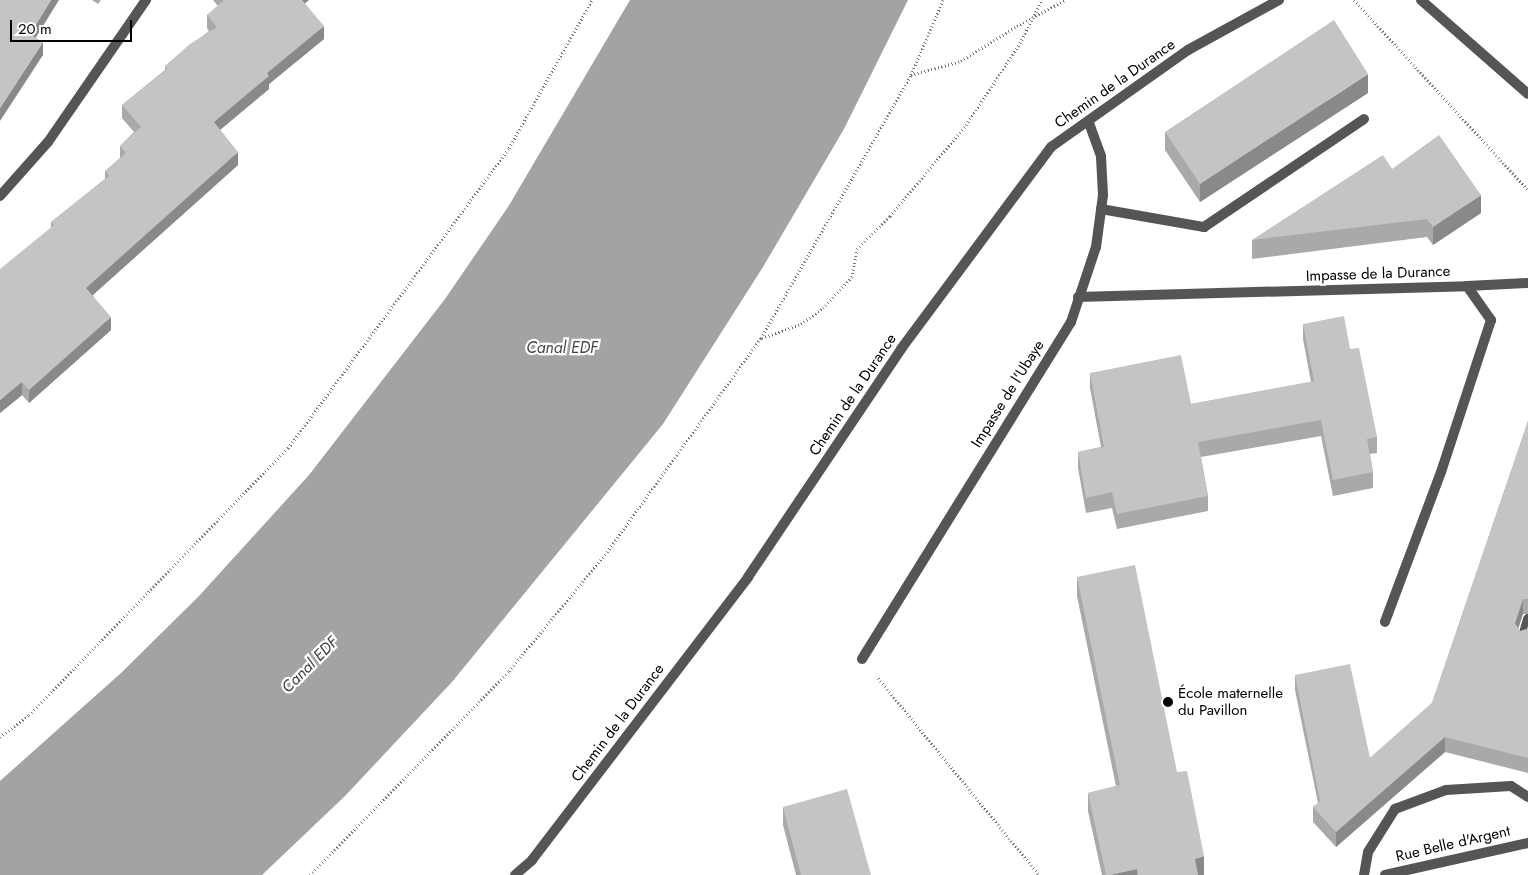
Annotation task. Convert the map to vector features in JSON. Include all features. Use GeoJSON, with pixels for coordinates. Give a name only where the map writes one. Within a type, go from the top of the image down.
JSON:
{"type":"FeatureCollection","features":[{"type":"Feature","properties":{"kind":"street"},"geometry":{"type":"LineString","coordinates":[[0,196],[48,142],[146,0]]}},
{"type":"Feature","properties":{"kind":"street","name":"Chemin de la Durance"},"geometry":{"type":"LineString","coordinates":[[516,875],[532,860],[748,577],[901,349],[1051,147],[1188,50],[1279,0]]}},
{"type":"Feature","properties":{"kind":"street"},"geometry":{"type":"LineString","coordinates":[[1421,0],[1528,94]]}},
{"type":"Feature","properties":{"kind":"street"},"geometry":{"type":"LineString","coordinates":[[1101,209],[1204,227],[1364,119]]}},
{"type":"Feature","properties":{"kind":"street","name":"Impasse de l'Ubaye"},"geometry":{"type":"LineString","coordinates":[[862,659],[1071,322],[1096,247],[1101,209],[1101,156],[1088,121]]}},
{"type":"Feature","properties":{"kind":"street"},"geometry":{"type":"LineString","coordinates":[[1468,286],[1528,283]]}},
{"type":"Feature","properties":{"kind":"street","name":"Impasse de la Durance"},"geometry":{"type":"LineString","coordinates":[[1078,297],[1468,286],[1491,320],[1442,472],[1385,622]]}},
{"type":"Feature","properties":{"kind":"street"},"geometry":{"type":"LineString","coordinates":[[1522,640],[1528,619]]}},
{"type":"Feature","properties":{"kind":"street"},"geometry":{"type":"LineString","coordinates":[[1364,875],[1368,852],[1395,809],[1446,790],[1511,786],[1528,797]]}},
{"type":"Feature","properties":{"kind":"street","name":"Rue Belle d'Argent"},"geometry":{"type":"LineString","coordinates":[[1385,875],[1528,843]]}},
{"type":"Feature","properties":{"kind":"path"},"geometry":{"type":"LineString","coordinates":[[0,737],[28,715],[288,448],[509,148],[592,0]]}},
{"type":"Feature","properties":{"kind":"path"},"geometry":{"type":"LineString","coordinates":[[310,875],[509,671],[607,552],[761,338],[911,75],[943,0]]}},
{"type":"Feature","properties":{"kind":"path"},"geometry":{"type":"LineString","coordinates":[[761,338],[801,324],[823,308],[852,277],[858,249],[890,216],[966,125],[1034,17],[1042,0]]}},
{"type":"Feature","properties":{"kind":"path"},"geometry":{"type":"LineString","coordinates":[[911,75],[961,61],[1065,0]]}},
{"type":"Feature","properties":{"kind":"path"},"geometry":{"type":"LineString","coordinates":[[1354,0],[1528,190]]}},
{"type":"Feature","properties":{"kind":"path"},"geometry":{"type":"LineString","coordinates":[[862,659],[1039,875]]}},
{"type":"Feature","properties":{"kind":"water","name":"Canal EDF"},"geometry":{"type":"Polygon","coordinates":[[[630,0],[908,0],[844,129],[763,267],[663,424],[452,682],[345,796],[262,875],[0,875],[0,781],[121,673],[199,596],[309,475],[445,299],[508,207],[630,0]]]}},
{"type":"Feature","properties":{"kind":"building"},"geometry":{"type":"Polygon","coordinates":[[[0,0],[51,0],[30,34],[43,42],[0,108],[0,0]]]}},
{"type":"Feature","properties":{"kind":"building"},"geometry":{"type":"Polygon","coordinates":[[[224,0],[302,0],[324,26],[267,73],[269,76],[214,122],[238,152],[86,288],[111,317],[29,390],[22,382],[0,400],[0,269],[54,225],[51,222],[109,176],[105,171],[126,153],[120,146],[141,127],[122,105],[167,69],[165,66],[190,44],[217,27],[207,15],[224,0]]]}},
{"type":"Feature","properties":{"kind":"building"},"geometry":{"type":"Polygon","coordinates":[[[1334,20],[1368,74],[1200,184],[1165,132],[1334,20]]]}},
{"type":"Feature","properties":{"kind":"building"},"geometry":{"type":"Polygon","coordinates":[[[1439,135],[1481,195],[1433,227],[1427,219],[1252,240],[1383,155],[1392,169],[1439,135]]]}},
{"type":"Feature","properties":{"kind":"building"},"geometry":{"type":"Polygon","coordinates":[[[1344,316],[1350,349],[1359,348],[1377,437],[1367,439],[1373,472],[1333,480],[1321,420],[1198,442],[1208,496],[1117,514],[1112,492],[1086,498],[1078,452],[1104,447],[1090,373],[1181,355],[1191,404],[1314,381],[1303,324],[1344,316]]]}},
{"type":"Feature","properties":{"kind":"building"},"geometry":{"type":"Polygon","coordinates":[[[1528,421],[1528,599],[1523,599],[1515,623],[1520,631],[1527,629],[1528,626],[1528,758],[1445,737],[1336,832],[1313,807],[1320,801],[1295,675],[1350,664],[1370,758],[1432,703],[1528,421]]]}},
{"type":"Feature","properties":{"kind":"building"},"geometry":{"type":"Polygon","coordinates":[[[1135,565],[1177,772],[1187,771],[1204,856],[1195,859],[1198,875],[1138,875],[1137,869],[1106,875],[1088,793],[1120,785],[1077,577],[1135,565]]]}},
{"type":"Feature","properties":{"kind":"building"},"geometry":{"type":"Polygon","coordinates":[[[847,789],[871,875],[801,875],[783,807],[847,789]]]}},
{"type":"Feature","properties":{"kind":"place","name":"École maternelle du Pavillon"},"geometry":{"type":"Point","coordinates":[1168,702]}}]}
